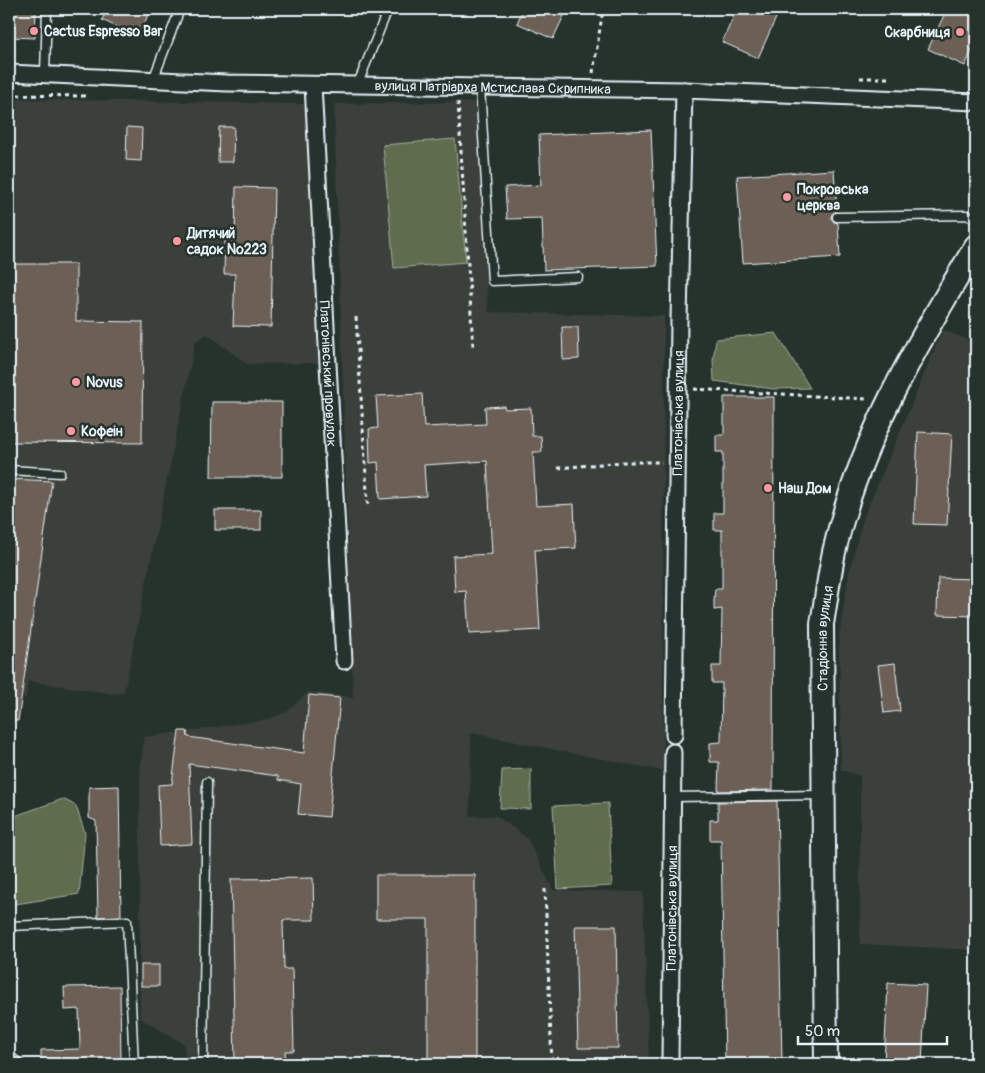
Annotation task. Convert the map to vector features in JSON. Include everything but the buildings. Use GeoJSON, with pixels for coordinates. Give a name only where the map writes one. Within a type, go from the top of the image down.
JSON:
{"type":"FeatureCollection","features":[{"type":"Feature","properties":{"kind":"street","name":"вулиця Патріарха Мстислава Скрипника"},"geometry":{"type":"LineString","coordinates":[[9,73],[313,85],[684,90],[976,102]]}},
{"type":"Feature","properties":{"kind":"street","name":"Платонівський провулок"},"geometry":{"type":"LineString","coordinates":[[313,85],[344,662]]}},
{"type":"Feature","properties":{"kind":"street","name":"Платонівська вулиця"},"geometry":{"type":"LineString","coordinates":[[674,735],[684,90]]}},
{"type":"Feature","properties":{"kind":"street","name":"Стадіонна вулиця"},"geometry":{"type":"LineString","coordinates":[[826,1064],[822,624],[834,552],[850,498],[885,406],[939,308],[976,246]]}},
{"type":"Feature","properties":{"kind":"street","name":"Платонівська вулиця"},"geometry":{"type":"LineString","coordinates":[[670,1064],[673,752]]}},
{"type":"Feature","properties":{"kind":"lane"},"geometry":{"type":"LineString","coordinates":[[45,73],[47,9]]}},
{"type":"Feature","properties":{"kind":"lane"},"geometry":{"type":"LineString","coordinates":[[153,80],[180,9]]}},
{"type":"Feature","properties":{"kind":"lane"},"geometry":{"type":"LineString","coordinates":[[357,86],[388,9]]}},
{"type":"Feature","properties":{"kind":"lane"},"geometry":{"type":"LineString","coordinates":[[480,87],[492,281],[578,277]]}},
{"type":"Feature","properties":{"kind":"lane"},"geometry":{"type":"LineString","coordinates":[[837,217],[966,214],[976,219]]}},
{"type":"Feature","properties":{"kind":"lane"},"geometry":{"type":"LineString","coordinates":[[9,470],[60,473]]}},
{"type":"Feature","properties":{"kind":"lane"},"geometry":{"type":"LineString","coordinates":[[203,1064],[207,782]]}},
{"type":"Feature","properties":{"kind":"lane"},"geometry":{"type":"LineString","coordinates":[[673,797],[823,795]]}},
{"type":"Feature","properties":{"kind":"lane"},"geometry":{"type":"LineString","coordinates":[[9,926],[126,922],[134,1064]]}},
{"type":"Feature","properties":{"kind":"lane"},"geometry":{"type":"LineString","coordinates":[[9,1056],[20,1064]]}},
{"type":"Feature","properties":{"kind":"path"},"geometry":{"type":"LineString","coordinates":[[591,88],[603,9]]}},
{"type":"Feature","properties":{"kind":"path"},"geometry":{"type":"LineString","coordinates":[[457,86],[473,346]]}},
{"type":"Feature","properties":{"kind":"path"},"geometry":{"type":"LineString","coordinates":[[356,317],[368,508]]}},
{"type":"Feature","properties":{"kind":"path"},"geometry":{"type":"LineString","coordinates":[[678,388],[871,399],[885,406]]}},
{"type":"Feature","properties":{"kind":"path"},"geometry":{"type":"LineString","coordinates":[[558,468],[623,462],[678,461]]}},
{"type":"Feature","properties":{"kind":"path"},"geometry":{"type":"LineString","coordinates":[[545,889],[552,1064]]}},
{"type":"Feature","properties":{"kind":"shaded area"},"geometry":{"type":"Polygon","coordinates":[[[9,99],[306,104],[318,363],[247,364],[207,334],[195,342],[124,692],[115,694],[28,681],[26,698],[9,698],[9,99]]]}},
{"type":"Feature","properties":{"kind":"shaded area"},"geometry":{"type":"Polygon","coordinates":[[[476,102],[488,312],[664,316],[663,771],[471,733],[470,816],[497,816],[527,838],[553,890],[643,892],[649,1064],[186,1064],[184,1044],[140,1018],[140,773],[144,737],[267,720],[288,711],[308,692],[353,698],[334,104],[476,102]]]}},
{"type":"Feature","properties":{"kind":"shaded area"},"geometry":{"type":"Polygon","coordinates":[[[943,330],[976,343],[976,950],[860,944],[860,776],[841,770],[839,637],[849,573],[863,519],[943,330]]]}},
{"type":"Feature","properties":{"kind":"green space"},"geometry":{"type":"Polygon","coordinates":[[[455,139],[466,262],[394,268],[383,145],[455,139]]]}},
{"type":"Feature","properties":{"kind":"green space"},"geometry":{"type":"Polygon","coordinates":[[[776,333],[810,388],[774,389],[714,381],[713,360],[716,339],[776,333]]]}},
{"type":"Feature","properties":{"kind":"green space"},"geometry":{"type":"Polygon","coordinates":[[[531,769],[531,809],[500,808],[502,770],[531,769]]]}},
{"type":"Feature","properties":{"kind":"green space"},"geometry":{"type":"Polygon","coordinates":[[[63,799],[76,806],[85,833],[79,894],[9,905],[9,818],[63,799]]]}},
{"type":"Feature","properties":{"kind":"green space"},"geometry":{"type":"Polygon","coordinates":[[[608,803],[612,886],[558,889],[553,806],[608,803]]]}},
{"type":"Feature","properties":{"kind":"place","name":"Cactus Espresso Bar"},"geometry":{"type":"Point","coordinates":[34,31]}},
{"type":"Feature","properties":{"kind":"place","name":"Скарбниця"},"geometry":{"type":"Point","coordinates":[960,32]}},
{"type":"Feature","properties":{"kind":"place","name":"Покровська церква"},"geometry":{"type":"Point","coordinates":[787,197]}},
{"type":"Feature","properties":{"kind":"place","name":"Дитячий садок №223"},"geometry":{"type":"Point","coordinates":[177,241]}},
{"type":"Feature","properties":{"kind":"place","name":"Novus"},"geometry":{"type":"Point","coordinates":[76,382]}},
{"type":"Feature","properties":{"kind":"place","name":"Кофеiн"},"geometry":{"type":"Point","coordinates":[71,431]}},
{"type":"Feature","properties":{"kind":"place","name":"Наш Дом"},"geometry":{"type":"Point","coordinates":[768,488]}}]}
